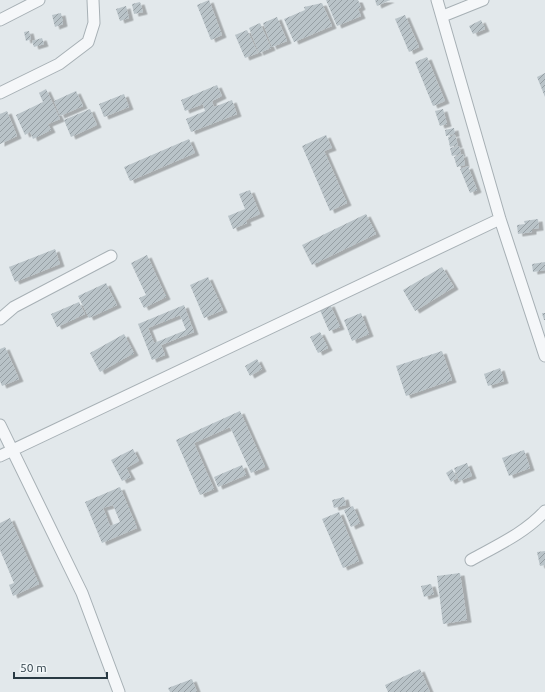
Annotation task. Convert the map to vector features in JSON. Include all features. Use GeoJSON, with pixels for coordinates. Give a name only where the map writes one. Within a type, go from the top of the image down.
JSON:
{"type":"FeatureCollection","features":[{"type":"Feature","properties":{"kind":"street"},"geometry":{"type":"LineString","coordinates":[[0,20],[39,0]]}},
{"type":"Feature","properties":{"kind":"street"},"geometry":{"type":"LineString","coordinates":[[0,93],[59,64],[88,42],[94,23],[93,0]]}},
{"type":"Feature","properties":{"kind":"street"},"geometry":{"type":"LineString","coordinates":[[437,0],[443,16],[500,219],[545,356]]}},
{"type":"Feature","properties":{"kind":"street"},"geometry":{"type":"LineString","coordinates":[[443,16],[483,0]]}},
{"type":"Feature","properties":{"kind":"street"},"geometry":{"type":"LineString","coordinates":[[0,456],[500,219]]}},
{"type":"Feature","properties":{"kind":"street"},"geometry":{"type":"LineString","coordinates":[[0,319],[14,307],[111,256]]}},
{"type":"Feature","properties":{"kind":"street"},"geometry":{"type":"LineString","coordinates":[[0,425],[82,594],[119,692]]}},
{"type":"Feature","properties":{"kind":"street"},"geometry":{"type":"LineString","coordinates":[[470,560],[509,539],[537,520],[545,511]]}},
{"type":"Feature","properties":{"kind":"building"},"geometry":{"type":"Polygon","coordinates":[[[209,0],[222,35],[211,40],[197,5],[209,0]]]}},
{"type":"Feature","properties":{"kind":"building"},"geometry":{"type":"Polygon","coordinates":[[[326,0],[358,0],[361,7],[358,9],[361,16],[337,26],[326,0]]]}},
{"type":"Feature","properties":{"kind":"building"},"geometry":{"type":"Polygon","coordinates":[[[375,0],[390,0],[377,6],[375,0]]]}},
{"type":"Feature","properties":{"kind":"building"},"geometry":{"type":"Polygon","coordinates":[[[140,2],[143,12],[134,14],[132,4],[140,2]]]}},
{"type":"Feature","properties":{"kind":"building"},"geometry":{"type":"Polygon","coordinates":[[[322,3],[332,26],[294,42],[284,19],[305,10],[304,7],[322,3]]]}},
{"type":"Feature","properties":{"kind":"building"},"geometry":{"type":"Polygon","coordinates":[[[126,6],[129,18],[120,21],[116,9],[126,6]]]}},
{"type":"Feature","properties":{"kind":"building"},"geometry":{"type":"Polygon","coordinates":[[[61,13],[63,24],[55,27],[52,15],[61,13]]]}},
{"type":"Feature","properties":{"kind":"building"},"geometry":{"type":"Polygon","coordinates":[[[405,15],[419,47],[409,52],[395,19],[405,15]]]}},
{"type":"Feature","properties":{"kind":"building"},"geometry":{"type":"Polygon","coordinates":[[[277,17],[287,41],[272,47],[263,23],[277,17]]]}},
{"type":"Feature","properties":{"kind":"building"},"geometry":{"type":"Polygon","coordinates":[[[481,20],[485,29],[473,34],[469,26],[481,20]]]}},
{"type":"Feature","properties":{"kind":"building"},"geometry":{"type":"Polygon","coordinates":[[[260,23],[271,48],[259,53],[249,28],[260,23]]]}},
{"type":"Feature","properties":{"kind":"building"},"geometry":{"type":"Polygon","coordinates":[[[247,30],[258,53],[245,58],[235,35],[247,30]]]}},
{"type":"Feature","properties":{"kind":"building"},"geometry":{"type":"Polygon","coordinates":[[[29,31],[31,39],[26,41],[24,32],[29,31]]]}},
{"type":"Feature","properties":{"kind":"building"},"geometry":{"type":"Polygon","coordinates":[[[42,38],[44,44],[34,47],[32,41],[42,38]]]}},
{"type":"Feature","properties":{"kind":"building"},"geometry":{"type":"Polygon","coordinates":[[[427,57],[445,101],[433,106],[415,62],[427,57]]]}},
{"type":"Feature","properties":{"kind":"building"},"geometry":{"type":"Polygon","coordinates":[[[545,73],[545,97],[537,77],[545,73]]]}},
{"type":"Feature","properties":{"kind":"building"},"geometry":{"type":"Polygon","coordinates":[[[217,85],[222,96],[212,101],[214,107],[232,100],[237,114],[191,132],[186,119],[205,111],[203,104],[185,111],[181,100],[217,85]]]}},
{"type":"Feature","properties":{"kind":"building"},"geometry":{"type":"Polygon","coordinates":[[[46,89],[60,119],[48,124],[51,130],[33,139],[30,132],[25,135],[16,115],[43,102],[39,93],[46,89]]]}},
{"type":"Feature","properties":{"kind":"building"},"geometry":{"type":"Polygon","coordinates":[[[76,91],[83,106],[60,116],[54,101],[76,91]]]}},
{"type":"Feature","properties":{"kind":"building"},"geometry":{"type":"Polygon","coordinates":[[[124,94],[129,107],[104,117],[99,104],[124,94]]]}},
{"type":"Feature","properties":{"kind":"building"},"geometry":{"type":"Polygon","coordinates":[[[90,109],[97,125],[71,137],[64,120],[90,109]]]}},
{"type":"Feature","properties":{"kind":"building"},"geometry":{"type":"Polygon","coordinates":[[[443,109],[447,124],[440,126],[435,111],[443,109]]]}},
{"type":"Feature","properties":{"kind":"building"},"geometry":{"type":"Polygon","coordinates":[[[7,111],[17,136],[0,144],[0,114],[7,111]]]}},
{"type":"Feature","properties":{"kind":"building"},"geometry":{"type":"Polygon","coordinates":[[[454,128],[455,134],[446,136],[445,130],[454,128]]]}},
{"type":"Feature","properties":{"kind":"building"},"geometry":{"type":"Polygon","coordinates":[[[326,135],[332,148],[324,151],[347,203],[330,211],[302,146],[326,135]]]}},
{"type":"Feature","properties":{"kind":"building"},"geometry":{"type":"Polygon","coordinates":[[[455,135],[458,145],[450,147],[448,137],[455,135]]]}},
{"type":"Feature","properties":{"kind":"building"},"geometry":{"type":"Polygon","coordinates":[[[189,139],[195,153],[130,181],[124,167],[189,139]]]}},
{"type":"Feature","properties":{"kind":"building"},"geometry":{"type":"Polygon","coordinates":[[[459,146],[461,154],[452,156],[450,148],[459,146]]]}},
{"type":"Feature","properties":{"kind":"building"},"geometry":{"type":"Polygon","coordinates":[[[463,154],[465,165],[457,167],[454,157],[463,154]]]}},
{"type":"Feature","properties":{"kind":"building"},"geometry":{"type":"Polygon","coordinates":[[[468,166],[477,190],[470,193],[460,169],[468,166]]]}},
{"type":"Feature","properties":{"kind":"building"},"geometry":{"type":"Polygon","coordinates":[[[250,190],[260,214],[246,220],[247,223],[233,229],[228,216],[245,209],[239,194],[250,190]]]}},
{"type":"Feature","properties":{"kind":"building"},"geometry":{"type":"Polygon","coordinates":[[[366,214],[376,234],[312,265],[302,245],[366,214]]]}},
{"type":"Feature","properties":{"kind":"building"},"geometry":{"type":"Polygon","coordinates":[[[538,219],[539,228],[532,229],[532,232],[518,234],[517,225],[525,224],[524,221],[538,219]]]}},
{"type":"Feature","properties":{"kind":"building"},"geometry":{"type":"Polygon","coordinates":[[[55,249],[60,264],[15,282],[9,267],[55,249]]]}},
{"type":"Feature","properties":{"kind":"building"},"geometry":{"type":"Polygon","coordinates":[[[147,255],[166,297],[144,308],[139,298],[146,295],[131,263],[147,255]]]}},
{"type":"Feature","properties":{"kind":"building"},"geometry":{"type":"Polygon","coordinates":[[[545,262],[545,270],[533,272],[532,264],[545,262]]]}},
{"type":"Feature","properties":{"kind":"building"},"geometry":{"type":"Polygon","coordinates":[[[442,267],[454,287],[415,311],[403,290],[442,267]]]}},
{"type":"Feature","properties":{"kind":"building"},"geometry":{"type":"Polygon","coordinates":[[[208,277],[223,310],[204,318],[190,285],[208,277]]]}},
{"type":"Feature","properties":{"kind":"building"},"geometry":{"type":"Polygon","coordinates":[[[106,283],[117,305],[89,318],[78,296],[106,283]]]}},
{"type":"Feature","properties":{"kind":"building"},"geometry":{"type":"Polygon","coordinates":[[[79,302],[85,314],[57,327],[51,314],[79,302]]]}},
{"type":"Feature","properties":{"kind":"building"},"geometry":{"type":"Polygon","coordinates":[[[330,304],[340,327],[329,331],[319,308],[330,304]]]}},
{"type":"Feature","properties":{"kind":"building"},"geometry":{"type":"Polygon","coordinates":[[[184,305],[194,332],[161,345],[165,355],[152,360],[138,324],[184,305]],[[180,315],[148,328],[154,343],[186,330],[180,315]]]}},
{"type":"Feature","properties":{"kind":"building"},"geometry":{"type":"Polygon","coordinates":[[[361,313],[369,334],[352,341],[344,320],[361,313]]]}},
{"type":"Feature","properties":{"kind":"building"},"geometry":{"type":"Polygon","coordinates":[[[542,313],[545,313],[545,320],[544,320],[542,313]]]}},
{"type":"Feature","properties":{"kind":"building"},"geometry":{"type":"Polygon","coordinates":[[[320,332],[328,348],[318,353],[310,337],[320,332]]]}},
{"type":"Feature","properties":{"kind":"building"},"geometry":{"type":"Polygon","coordinates":[[[124,334],[134,353],[100,372],[90,353],[124,334]]]}},
{"type":"Feature","properties":{"kind":"building"},"geometry":{"type":"Polygon","coordinates":[[[5,347],[19,379],[2,386],[0,381],[0,349],[5,347]]]}},
{"type":"Feature","properties":{"kind":"building"},"geometry":{"type":"Polygon","coordinates":[[[442,351],[452,380],[406,396],[396,366],[442,351]]]}},
{"type":"Feature","properties":{"kind":"building"},"geometry":{"type":"Polygon","coordinates":[[[257,359],[262,369],[250,376],[245,366],[257,359]]]}},
{"type":"Feature","properties":{"kind":"building"},"geometry":{"type":"Polygon","coordinates":[[[500,368],[504,381],[488,386],[484,374],[500,368]]]}},
{"type":"Feature","properties":{"kind":"building"},"geometry":{"type":"Polygon","coordinates":[[[240,411],[265,467],[251,473],[230,427],[194,443],[214,489],[200,495],[176,440],[240,411]]]}},
{"type":"Feature","properties":{"kind":"building"},"geometry":{"type":"Polygon","coordinates":[[[133,449],[139,461],[126,468],[131,477],[122,481],[111,460],[133,449]]]}},
{"type":"Feature","properties":{"kind":"building"},"geometry":{"type":"Polygon","coordinates":[[[524,450],[530,468],[509,476],[502,458],[524,450]]]}},
{"type":"Feature","properties":{"kind":"building"},"geometry":{"type":"Polygon","coordinates":[[[467,463],[472,476],[459,481],[454,468],[467,463]]]}},
{"type":"Feature","properties":{"kind":"building"},"geometry":{"type":"Polygon","coordinates":[[[242,465],[246,475],[218,487],[214,477],[242,465]]]}},
{"type":"Feature","properties":{"kind":"building"},"geometry":{"type":"Polygon","coordinates":[[[452,469],[457,478],[451,482],[446,473],[452,469]]]}},
{"type":"Feature","properties":{"kind":"building"},"geometry":{"type":"Polygon","coordinates":[[[120,487],[137,528],[102,543],[85,502],[120,487]],[[113,505],[103,508],[110,526],[120,522],[113,505]]]}},
{"type":"Feature","properties":{"kind":"building"},"geometry":{"type":"Polygon","coordinates":[[[344,497],[346,505],[334,508],[332,500],[344,497]]]}},
{"type":"Feature","properties":{"kind":"building"},"geometry":{"type":"Polygon","coordinates":[[[353,506],[360,523],[351,527],[344,510],[353,506]]]}},
{"type":"Feature","properties":{"kind":"building"},"geometry":{"type":"Polygon","coordinates":[[[339,512],[359,561],[343,568],[322,519],[339,512]]]}},
{"type":"Feature","properties":{"kind":"building"},"geometry":{"type":"Polygon","coordinates":[[[10,518],[39,584],[13,596],[9,585],[14,583],[0,550],[0,523],[10,518]]]}},
{"type":"Feature","properties":{"kind":"building"},"geometry":{"type":"Polygon","coordinates":[[[545,551],[545,565],[540,566],[537,552],[545,551]]]}},
{"type":"Feature","properties":{"kind":"building"},"geometry":{"type":"Polygon","coordinates":[[[460,573],[467,620],[443,624],[437,576],[460,573]]]}},
{"type":"Feature","properties":{"kind":"building"},"geometry":{"type":"Polygon","coordinates":[[[431,584],[434,594],[424,597],[421,586],[431,584]]]}},
{"type":"Feature","properties":{"kind":"building"},"geometry":{"type":"Polygon","coordinates":[[[420,669],[430,692],[388,692],[385,685],[420,669]]]}},
{"type":"Feature","properties":{"kind":"building"},"geometry":{"type":"Polygon","coordinates":[[[192,679],[197,692],[170,692],[168,688],[192,679]]]}}]}
